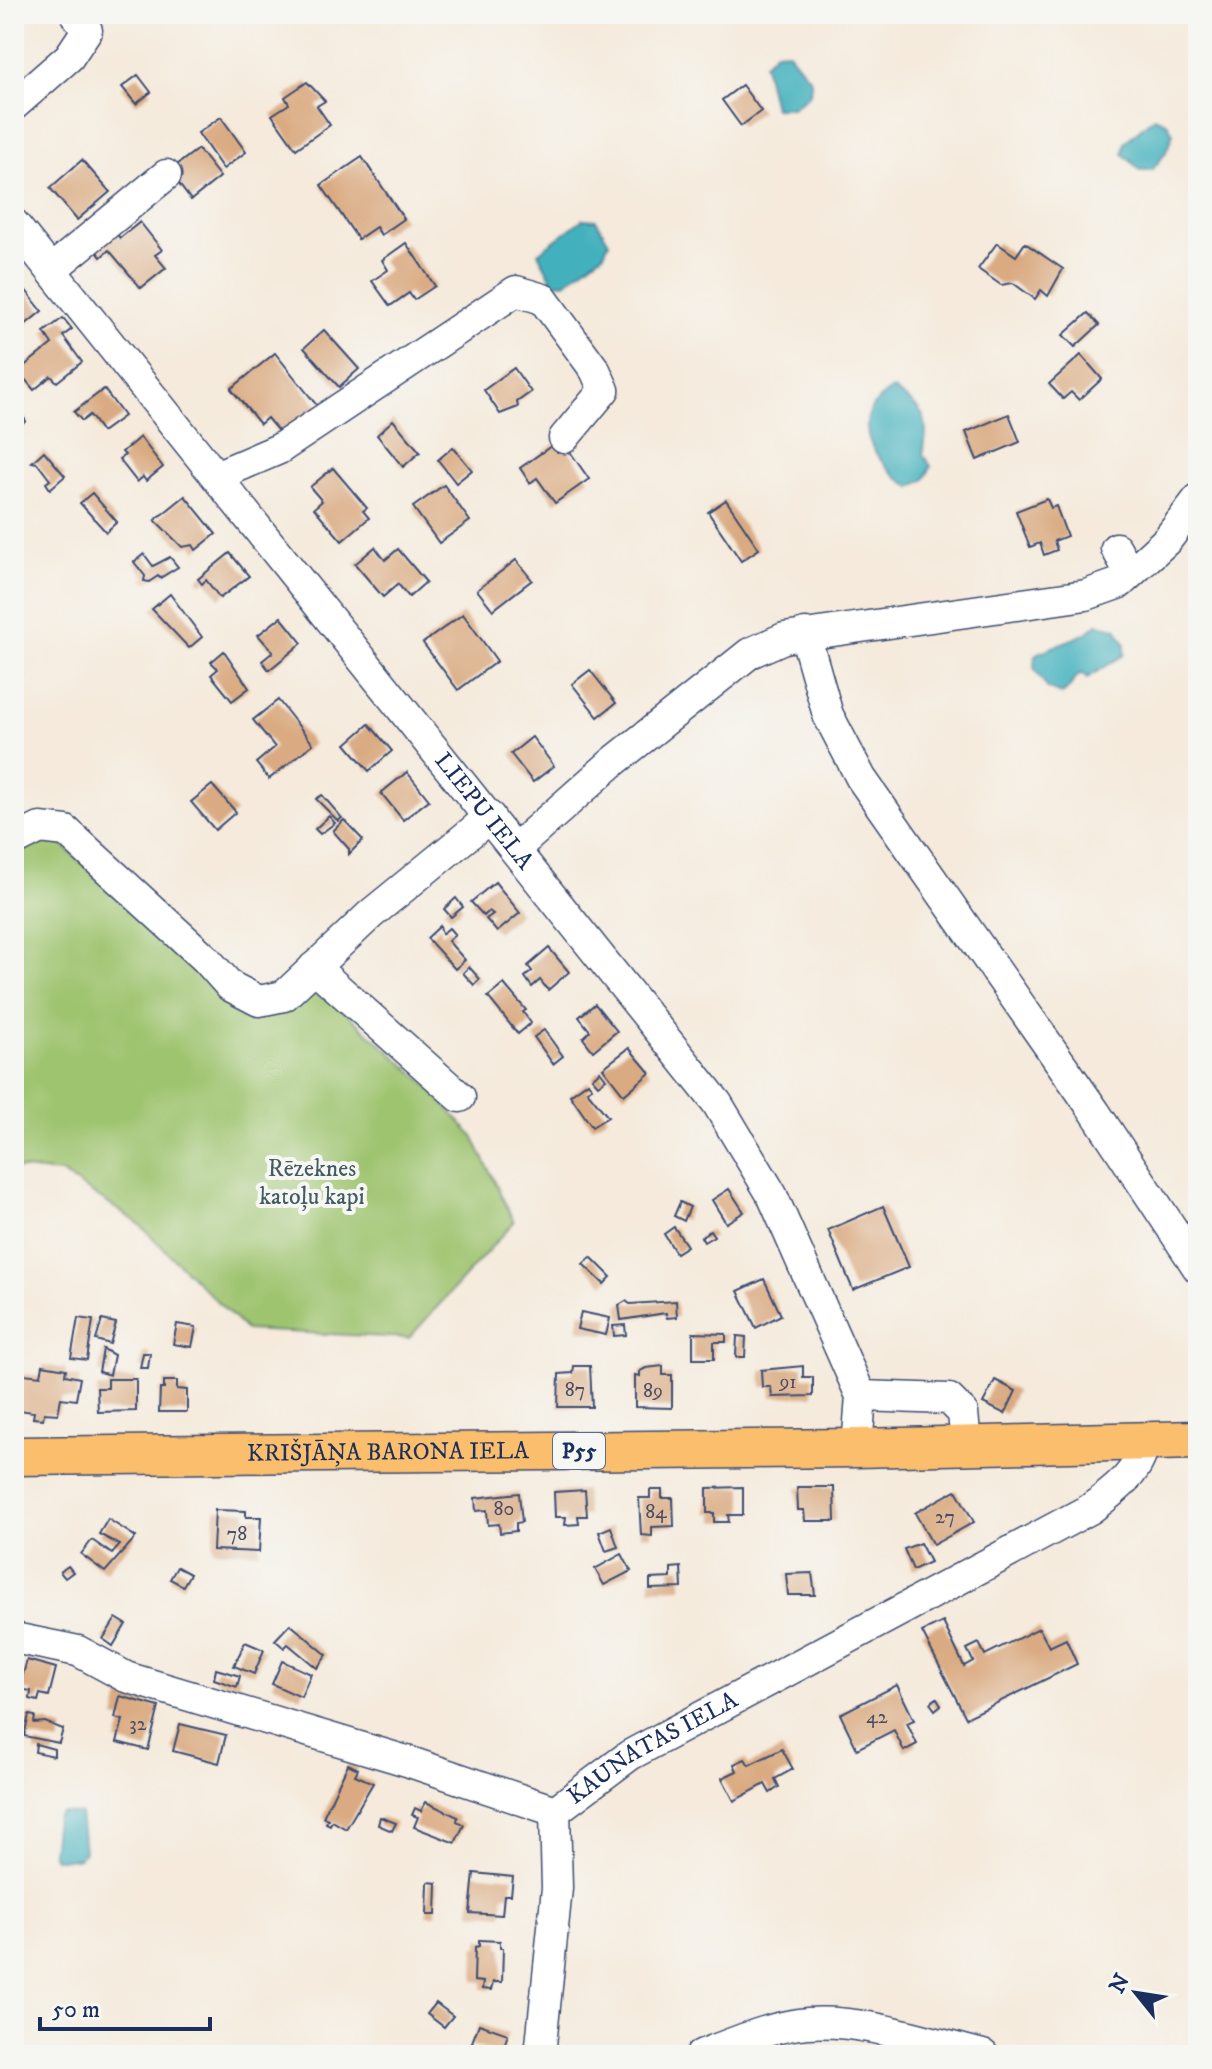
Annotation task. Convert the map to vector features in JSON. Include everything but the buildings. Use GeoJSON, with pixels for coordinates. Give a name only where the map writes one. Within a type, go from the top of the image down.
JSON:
{"type":"FeatureCollection","features":[{"type":"Feature","properties":{"kind":"main road","name":"KRIŠJĀŅA BARONA IELA"},"geometry":{"type":"LineString","coordinates":[[14,1456],[857,1448],[1144,1440]]}},
{"type":"Feature","properties":{"kind":"main road","name":"P55"},"geometry":{"type":"LineString","coordinates":[[1144,1440],[1198,1440]]}},
{"type":"Feature","properties":{"kind":"street"},"geometry":{"type":"LineString","coordinates":[[14,105],[69,57],[87,30],[76,14]]}},
{"type":"Feature","properties":{"kind":"street"},"geometry":{"type":"LineString","coordinates":[[51,270],[166,175]]}},
{"type":"Feature","properties":{"kind":"street","name":"LIEPU IELA"},"geometry":{"type":"LineString","coordinates":[[14,224],[717,1103],[772,1195],[861,1396],[857,1448]]}},
{"type":"Feature","properties":{"kind":"street"},"geometry":{"type":"LineString","coordinates":[[216,476],[279,449],[516,291],[543,299],[595,370],[604,390],[564,438]]}},
{"type":"Feature","properties":{"kind":"street"},"geometry":{"type":"LineString","coordinates":[[516,848],[613,762],[750,653],[784,638],[805,634],[1086,595],[1120,583],[1123,561],[1167,540],[1198,499]]}},
{"type":"Feature","properties":{"kind":"street"},"geometry":{"type":"LineString","coordinates":[[805,634],[828,715],[861,778],[1095,1112],[1198,1268]]}},
{"type":"Feature","properties":{"kind":"street"},"geometry":{"type":"LineString","coordinates":[[14,841],[40,828],[66,831],[245,996],[259,1001],[284,996],[371,914],[490,817]]}},
{"type":"Feature","properties":{"kind":"street"},"geometry":{"type":"LineString","coordinates":[[314,967],[460,1097]]}},
{"type":"Feature","properties":{"kind":"street"},"geometry":{"type":"LineString","coordinates":[[861,1396],[949,1399],[963,1413],[966,1444]]}},
{"type":"Feature","properties":{"kind":"street","name":"KAUNATAS IELA"},"geometry":{"type":"LineString","coordinates":[[14,1638],[78,1651],[126,1677],[410,1762],[555,1811],[630,1755],[1090,1509],[1115,1491],[1133,1471],[1141,1458],[1144,1440]]}},
{"type":"Feature","properties":{"kind":"street"},"geometry":{"type":"LineString","coordinates":[[540,2055],[557,1888],[555,1811]]}},
{"type":"Feature","properties":{"kind":"street"},"geometry":{"type":"LineString","coordinates":[[701,2055],[762,2032],[808,2023],[857,2026],[983,2055]]}},
{"type":"Feature","properties":{"kind":"green space","name":"Rēzeknes katoļu kapi"},"geometry":{"type":"Polygon","coordinates":[[[56,839],[184,953],[234,1008],[256,1017],[272,1015],[312,983],[423,1081],[473,1136],[514,1222],[409,1338],[246,1330],[138,1223],[61,1173],[14,1168],[14,853],[56,839]]]}},
{"type":"Feature","properties":{"kind":"water"},"geometry":{"type":"Polygon","coordinates":[[[787,51],[811,80],[810,94],[792,108],[774,108],[764,64],[775,52],[787,51]]]}},
{"type":"Feature","properties":{"kind":"water"},"geometry":{"type":"Polygon","coordinates":[[[1154,117],[1167,122],[1173,134],[1165,154],[1152,170],[1140,170],[1123,154],[1125,142],[1154,117]]]}},
{"type":"Feature","properties":{"kind":"water"},"geometry":{"type":"Polygon","coordinates":[[[583,219],[596,220],[609,242],[604,253],[565,283],[553,282],[538,253],[583,219]]]}},
{"type":"Feature","properties":{"kind":"water"},"geometry":{"type":"Polygon","coordinates":[[[893,389],[918,409],[925,423],[923,455],[931,466],[925,479],[911,487],[886,466],[869,440],[867,426],[870,413],[878,401],[893,389]]]}},
{"type":"Feature","properties":{"kind":"water"},"geometry":{"type":"Polygon","coordinates":[[[1097,624],[1116,628],[1125,644],[1124,655],[1087,678],[1082,673],[1062,694],[1048,689],[1034,668],[1036,654],[1087,633],[1097,624]]]}},
{"type":"Feature","properties":{"kind":"water"},"geometry":{"type":"Polygon","coordinates":[[[61,1813],[80,1814],[84,1851],[78,1859],[55,1859],[52,1852],[56,1818],[61,1813]]]}}]}
